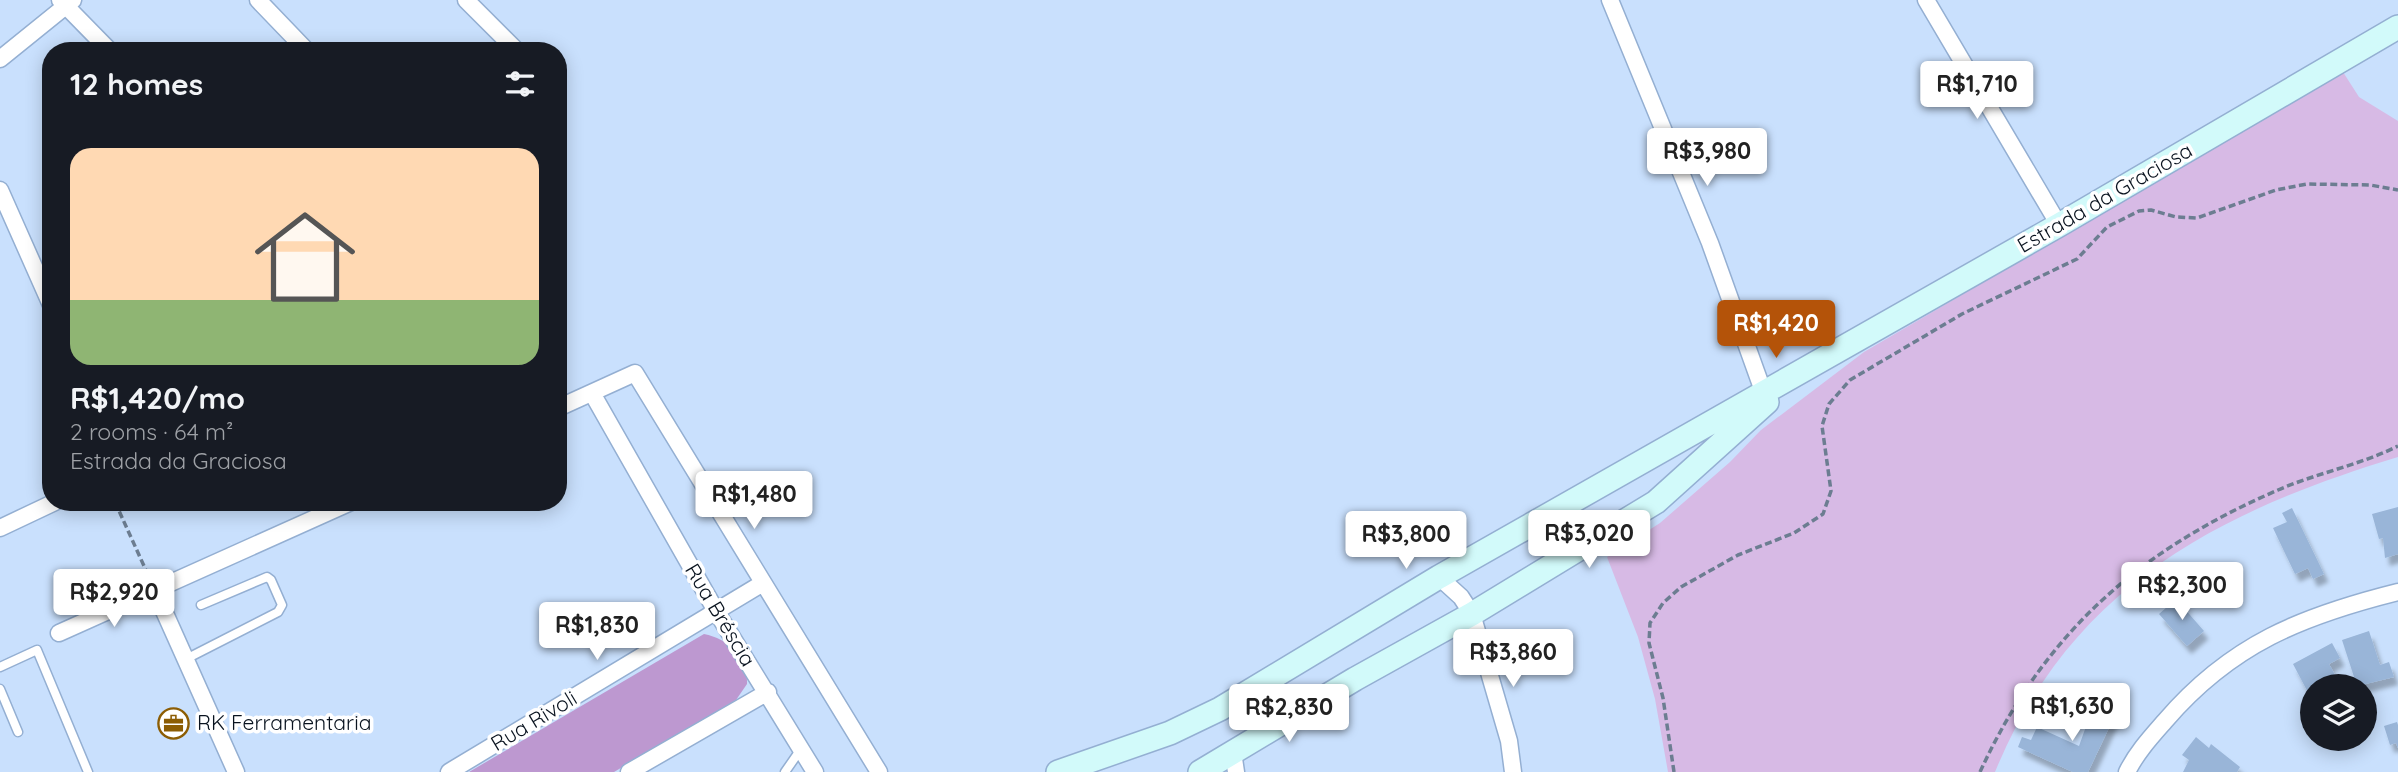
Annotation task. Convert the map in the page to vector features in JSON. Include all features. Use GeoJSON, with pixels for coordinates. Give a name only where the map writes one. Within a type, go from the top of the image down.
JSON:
{"type":"FeatureCollection","features":[{"type":"Feature","properties":{"kind":"main road","name":"Estrada da Graciosa"},"geometry":{"type":"LineString","coordinates":[[1058,772],[1170,733],[1220,709],[1438,577],[1765,397],[1810,366],[2059,225],[2398,27]]}},
{"type":"Feature","properties":{"kind":"main road","name":"Estrada da Graciosa"},"geometry":{"type":"LineString","coordinates":[[1200,772],[1234,762],[1656,502],[1765,397]]}},
{"type":"Feature","properties":{"kind":"street"},"geometry":{"type":"LineString","coordinates":[[258,0],[298,42]]}},
{"type":"Feature","properties":{"kind":"street"},"geometry":{"type":"LineString","coordinates":[[466,0],[508,42]]}},
{"type":"Feature","properties":{"kind":"street"},"geometry":{"type":"LineString","coordinates":[[1610,0],[1710,243],[1765,397]]}},
{"type":"Feature","properties":{"kind":"street"},"geometry":{"type":"LineString","coordinates":[[1926,0],[2059,225]]}},
{"type":"Feature","properties":{"kind":"street"},"geometry":{"type":"LineString","coordinates":[[0,59],[66,2],[102,42]]}},
{"type":"Feature","properties":{"kind":"street"},"geometry":{"type":"LineString","coordinates":[[0,190],[42,285]]}},
{"type":"Feature","properties":{"kind":"street"},"geometry":{"type":"LineString","coordinates":[[567,404],[635,373],[879,772]]}},
{"type":"Feature","properties":{"kind":"street","name":"Rua Bréscia"},"geometry":{"type":"LineString","coordinates":[[592,393],[716,611],[815,772]]}},
{"type":"Feature","properties":{"kind":"street"},"geometry":{"type":"LineString","coordinates":[[0,528],[42,508]]}},
{"type":"Feature","properties":{"kind":"street"},"geometry":{"type":"LineString","coordinates":[[59,633],[331,511]]}},
{"type":"Feature","properties":{"kind":"street"},"geometry":{"type":"LineString","coordinates":[[1438,577],[1461,597],[1472,614],[1509,741],[1513,772]]}},
{"type":"Feature","properties":{"kind":"street","name":"Rua Rivoli"},"geometry":{"type":"LineString","coordinates":[[449,772],[764,583]]}},
{"type":"Feature","properties":{"kind":"street"},"geometry":{"type":"LineString","coordinates":[[155,591],[236,772]]}},
{"type":"Feature","properties":{"kind":"street"},"geometry":{"type":"LineString","coordinates":[[2127,772],[2136,755],[2184,699],[2242,650],[2297,622],[2398,592]]}},
{"type":"Feature","properties":{"kind":"street"},"geometry":{"type":"LineString","coordinates":[[629,772],[768,692]]}},
{"type":"Feature","properties":{"kind":"lane"},"geometry":{"type":"LineString","coordinates":[[186,659],[278,612],[282,605],[271,580],[267,577],[201,605]]}},
{"type":"Feature","properties":{"kind":"lane"},"geometry":{"type":"LineString","coordinates":[[0,667],[37,650],[88,772]]}},
{"type":"Feature","properties":{"kind":"lane"},"geometry":{"type":"LineString","coordinates":[[0,688],[18,732]]}},
{"type":"Feature","properties":{"kind":"lane"},"geometry":{"type":"LineString","coordinates":[[785,772],[801,749]]}},
{"type":"Feature","properties":{"kind":"path"},"geometry":{"type":"LineString","coordinates":[[1674,772],[1663,698],[1649,643],[1650,622],[1663,603],[1681,587],[1738,555],[1794,533],[1823,514],[1831,491],[1822,426],[1829,404],[1850,380],[1962,314],[2077,259],[2107,227],[2139,211],[2151,210],[2176,217],[2197,218],[2276,190],[2307,184],[2370,185],[2398,190]]}},
{"type":"Feature","properties":{"kind":"path"},"geometry":{"type":"LineString","coordinates":[[1980,772],[2029,684],[2077,625],[2133,571],[2194,530],[2279,489],[2398,446]]}},
{"type":"Feature","properties":{"kind":"path"},"geometry":{"type":"LineString","coordinates":[[119,511],[155,591]]}},
{"type":"Feature","properties":{"kind":"shaded area"},"geometry":{"type":"Polygon","coordinates":[[[2343,72],[2359,97],[2398,121],[2398,457],[2269,503],[2211,532],[2157,566],[2108,606],[2065,652],[2027,708],[1995,772],[1668,772],[1655,699],[1638,637],[1607,557],[1660,523],[1730,462],[1761,430],[1864,352],[2343,72]]]}},
{"type":"Feature","properties":{"kind":"shaded area"},"geometry":{"type":"Polygon","coordinates":[[[704,634],[721,640],[735,651],[744,666],[747,684],[736,700],[614,772],[469,772],[704,634]]]}},
{"type":"Feature","properties":{"kind":"building"},"geometry":{"type":"Polygon","coordinates":[[[2398,507],[2398,554],[2385,558],[2383,538],[2379,539],[2372,514],[2398,507]]]}},
{"type":"Feature","properties":{"kind":"building"},"geometry":{"type":"Polygon","coordinates":[[[2292,508],[2324,574],[2313,579],[2308,568],[2295,574],[2273,528],[2287,522],[2282,513],[2292,508]]]}},
{"type":"Feature","properties":{"kind":"building"},"geometry":{"type":"Polygon","coordinates":[[[2176,599],[2204,631],[2187,646],[2159,614],[2176,599]]]}},
{"type":"Feature","properties":{"kind":"building"},"geometry":{"type":"Polygon","coordinates":[[[2369,631],[2380,665],[2389,662],[2394,677],[2377,681],[2377,674],[2353,674],[2342,640],[2369,631]]]}},
{"type":"Feature","properties":{"kind":"building"},"geometry":{"type":"Polygon","coordinates":[[[2332,643],[2340,658],[2329,664],[2334,674],[2300,674],[2300,677],[2293,664],[2332,643]]]}},
{"type":"Feature","properties":{"kind":"building"},"geometry":{"type":"Polygon","coordinates":[[[2094,704],[2116,713],[2088,772],[2073,772],[2018,747],[2022,737],[2031,740],[2037,727],[2079,746],[2094,704]]]}},
{"type":"Feature","properties":{"kind":"building"},"geometry":{"type":"Polygon","coordinates":[[[2397,722],[2398,748],[2396,743],[2390,745],[2384,726],[2397,722]]]}},
{"type":"Feature","properties":{"kind":"building"},"geometry":{"type":"Polygon","coordinates":[[[2196,737],[2209,748],[2211,744],[2240,767],[2237,772],[2183,772],[2189,760],[2182,755],[2196,737]]]}},
{"type":"Feature","properties":{"kind":"place","name":"RK Ferramentaria"},"geometry":{"type":"Point","coordinates":[174,723]}}]}
